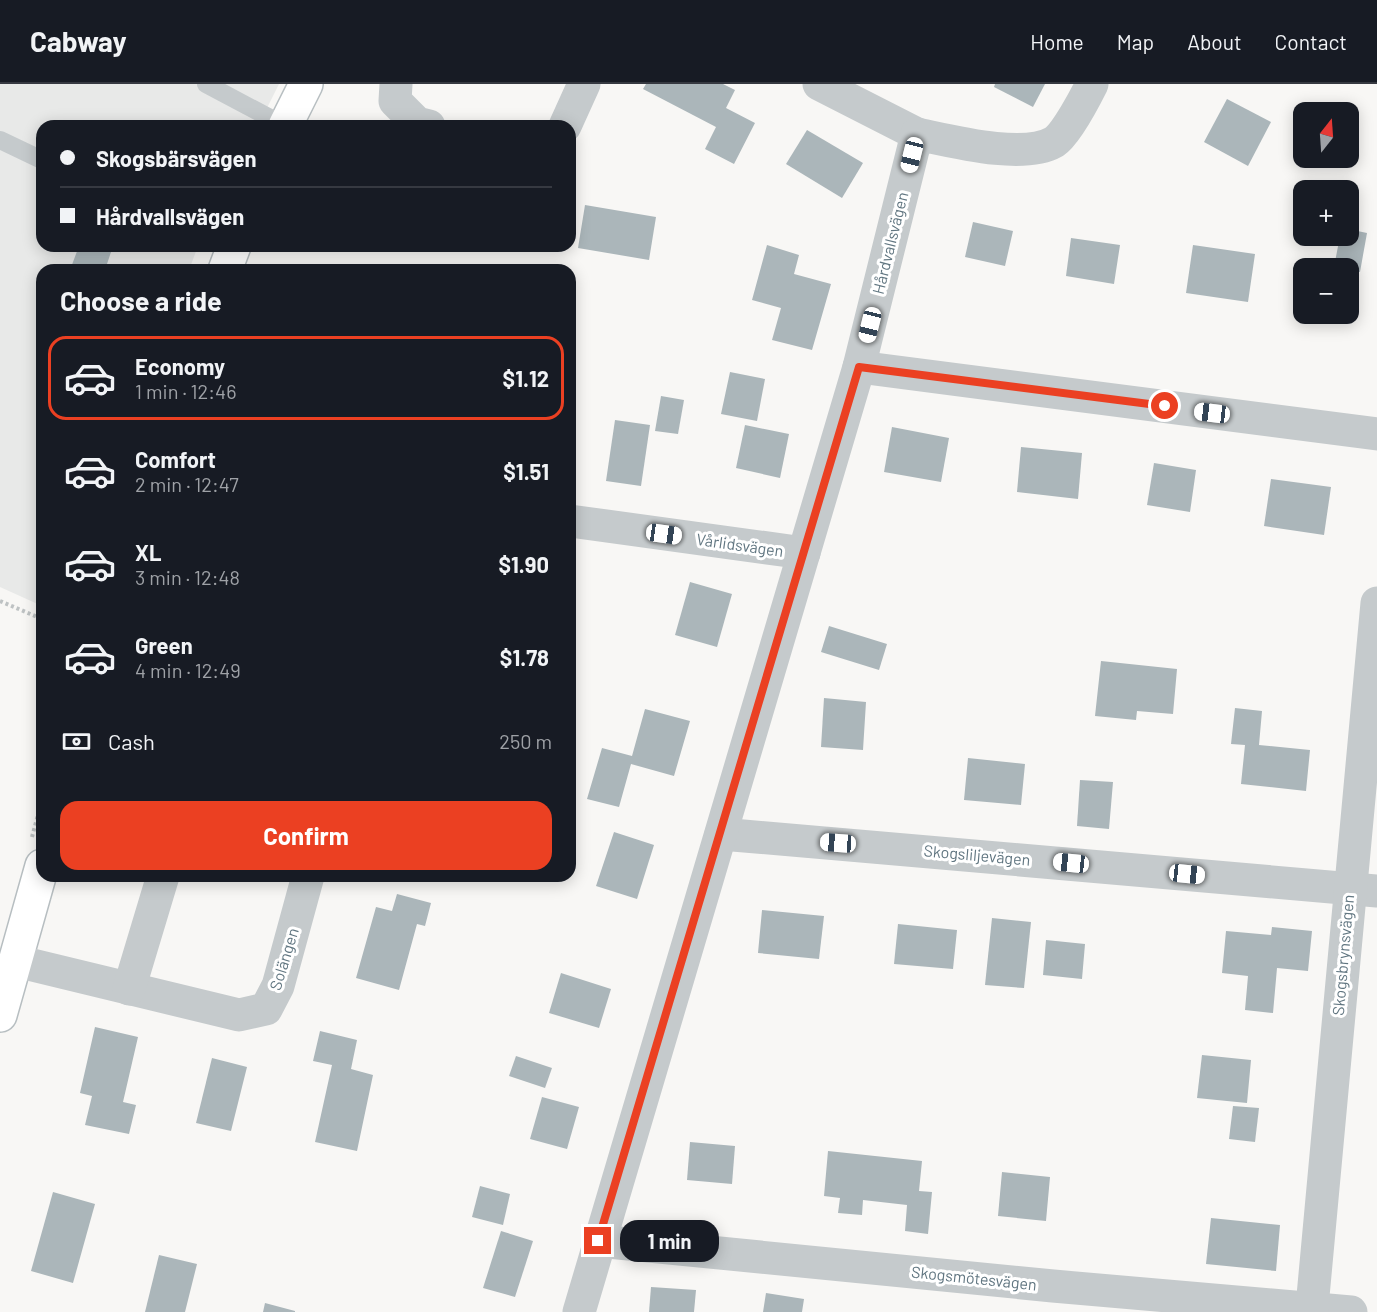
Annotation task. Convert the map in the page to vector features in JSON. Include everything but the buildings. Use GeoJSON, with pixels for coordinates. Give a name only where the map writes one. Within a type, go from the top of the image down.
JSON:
{"type":"FeatureCollection","features":[{"type":"Feature","properties":{"kind":"street"},"geometry":{"type":"LineString","coordinates":[[288,120],[306,84]]}},
{"type":"Feature","properties":{"kind":"street"},"geometry":{"type":"LineString","coordinates":[[396,84],[395,101],[414,120]]}},
{"type":"Feature","properties":{"kind":"street"},"geometry":{"type":"LineString","coordinates":[[568,120],[584,84]]}},
{"type":"Feature","properties":{"kind":"street"},"geometry":{"type":"LineString","coordinates":[[819,84],[917,134],[970,144],[1021,150],[1054,141],[1079,109],[1092,84]]}},
{"type":"Feature","properties":{"kind":"street","name":"Hårdvallsvägen"},"geometry":{"type":"LineString","coordinates":[[579,1312],[598,1241],[859,367],[917,134]]}},
{"type":"Feature","properties":{"kind":"street"},"geometry":{"type":"LineString","coordinates":[[859,367],[1377,434]]}},
{"type":"Feature","properties":{"kind":"street","name":"Vårlidsvägen"},"geometry":{"type":"LineString","coordinates":[[576,522],[804,553]]}},
{"type":"Feature","properties":{"kind":"street","name":"Skogsbrynsvägen"},"geometry":{"type":"LineString","coordinates":[[1312,1307],[1363,890],[1377,603]]}},
{"type":"Feature","properties":{"kind":"street","name":"Skogsliljevägen"},"geometry":{"type":"LineString","coordinates":[[721,834],[1363,890]]}},
{"type":"Feature","properties":{"kind":"street"},"geometry":{"type":"LineString","coordinates":[[0,1015],[38,882]]}},
{"type":"Feature","properties":{"kind":"street"},"geometry":{"type":"LineString","coordinates":[[129,989],[161,882]]}},
{"type":"Feature","properties":{"kind":"street","name":"Solängen"},"geometry":{"type":"LineString","coordinates":[[16,961],[239,1015],[266,1010],[278,986],[306,882]]}},
{"type":"Feature","properties":{"kind":"street","name":"Skogsmötesvägen"},"geometry":{"type":"LineString","coordinates":[[598,1241],[1042,1285],[1351,1312]]}},
{"type":"Feature","properties":{"kind":"lane"},"geometry":{"type":"LineString","coordinates":[[206,84],[274,120]]}},
{"type":"Feature","properties":{"kind":"lane"},"geometry":{"type":"LineString","coordinates":[[0,140],[36,157]]}},
{"type":"Feature","properties":{"kind":"path"},"geometry":{"type":"LineString","coordinates":[[0,601],[36,616]]}},
{"type":"Feature","properties":{"kind":"shaded area"},"geometry":{"type":"Polygon","coordinates":[[[0,84],[279,84],[261,120],[36,120],[36,252],[196,252],[191,264],[36,264],[36,603],[0,587],[0,84]]]}},
{"type":"Feature","properties":{"kind":"route"},"geometry":{"type":"LineString","coordinates":[[598,1241],[728,812],[859,367],[1165,406]]}}]}
